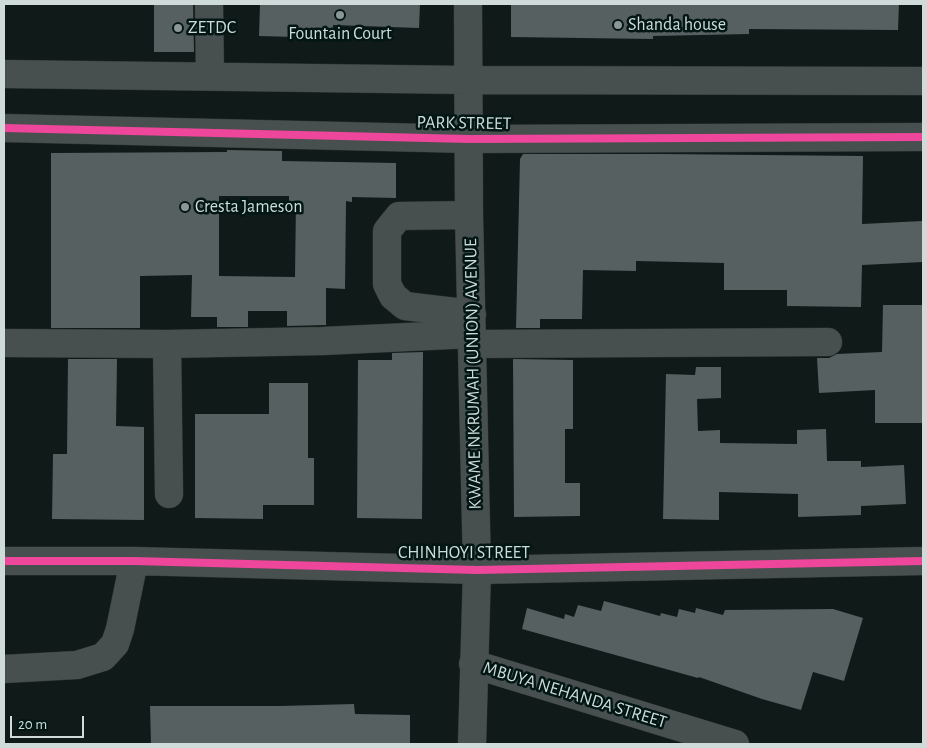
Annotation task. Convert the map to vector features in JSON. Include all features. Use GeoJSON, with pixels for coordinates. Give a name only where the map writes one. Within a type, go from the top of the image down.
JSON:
{"type":"FeatureCollection","features":[{"type":"Feature","properties":{"kind":"street"},"geometry":{"type":"LineString","coordinates":[[209,4],[210,76]]}},
{"type":"Feature","properties":{"kind":"street","name":"KWAME NKRUMAH (UNION) AVENUE"},"geometry":{"type":"LineString","coordinates":[[468,4],[469,215],[477,570],[472,744]]}},
{"type":"Feature","properties":{"kind":"street"},"geometry":{"type":"LineString","coordinates":[[4,74],[467,80],[923,81]]}},
{"type":"Feature","properties":{"kind":"street","name":"PARK STREET"},"geometry":{"type":"LineString","coordinates":[[4,128],[469,139],[923,137]]}},
{"type":"Feature","properties":{"kind":"street"},"geometry":{"type":"LineString","coordinates":[[469,215],[399,216],[387,231],[387,284],[393,296],[405,306],[472,331]]}},
{"type":"Feature","properties":{"kind":"street"},"geometry":{"type":"LineString","coordinates":[[4,343],[167,344],[323,341],[472,331],[828,342]]}},
{"type":"Feature","properties":{"kind":"street"},"geometry":{"type":"LineString","coordinates":[[167,344],[169,494]]}},
{"type":"Feature","properties":{"kind":"street"},"geometry":{"type":"LineString","coordinates":[[4,669],[77,665],[103,657],[115,644],[120,629],[134,560]]}},
{"type":"Feature","properties":{"kind":"street","name":"CHINHOYI STREET"},"geometry":{"type":"LineString","coordinates":[[4,561],[134,560],[477,570],[923,561]]}},
{"type":"Feature","properties":{"kind":"street","name":"MBUYA NEHANDA STREET"},"geometry":{"type":"LineString","coordinates":[[473,664],[735,744]]}},
{"type":"Feature","properties":{"kind":"building","name":"ZETDC"},"geometry":{"type":"Polygon","coordinates":[[[154,4],[193,4],[194,52],[154,52],[154,4]]]}},
{"type":"Feature","properties":{"kind":"building","name":"Fountain Court"},"geometry":{"type":"Polygon","coordinates":[[[260,4],[420,4],[419,28],[333,25],[333,38],[259,36],[260,4]]]}},
{"type":"Feature","properties":{"kind":"building"},"geometry":{"type":"Polygon","coordinates":[[[511,4],[899,4],[898,30],[749,29],[749,34],[653,36],[653,39],[511,37],[511,4]]]}},
{"type":"Feature","properties":{"kind":"building"},"geometry":{"type":"Polygon","coordinates":[[[227,150],[282,151],[282,161],[396,163],[396,198],[352,197],[352,202],[346,201],[345,289],[326,288],[326,325],[287,326],[287,311],[248,311],[248,327],[217,327],[217,317],[191,317],[192,275],[140,276],[140,328],[51,328],[51,153],[227,152],[227,150]],[[219,196],[219,276],[295,277],[296,201],[289,201],[289,196],[219,196]]]}},
{"type":"Feature","properties":{"kind":"building"},"geometry":{"type":"Polygon","coordinates":[[[523,154],[863,156],[862,224],[923,221],[923,262],[862,265],[861,307],[787,306],[787,290],[724,290],[724,263],[636,261],[636,271],[583,270],[582,319],[540,319],[540,328],[516,328],[520,159],[523,154]]]}},
{"type":"Feature","properties":{"kind":"building"},"geometry":{"type":"Polygon","coordinates":[[[883,305],[923,305],[923,423],[875,423],[875,390],[819,393],[817,358],[829,358],[837,354],[882,352],[883,305]]]}},
{"type":"Feature","properties":{"kind":"building"},"geometry":{"type":"Polygon","coordinates":[[[423,352],[422,519],[357,518],[358,360],[392,360],[392,353],[423,352]]]}},
{"type":"Feature","properties":{"kind":"building"},"geometry":{"type":"Polygon","coordinates":[[[68,359],[117,359],[116,426],[144,427],[144,520],[52,519],[53,454],[67,454],[68,359]]]}},
{"type":"Feature","properties":{"kind":"building"},"geometry":{"type":"Polygon","coordinates":[[[513,359],[573,360],[573,429],[565,429],[565,483],[580,483],[580,516],[514,517],[513,359]]]}},
{"type":"Feature","properties":{"kind":"building"},"geometry":{"type":"Polygon","coordinates":[[[696,367],[721,367],[721,398],[697,399],[698,431],[720,430],[720,443],[797,444],[797,430],[826,429],[827,461],[861,461],[861,467],[904,465],[906,504],[861,506],[861,515],[798,517],[798,494],[719,492],[719,520],[663,519],[666,374],[695,375],[696,367]]]}},
{"type":"Feature","properties":{"kind":"building"},"geometry":{"type":"Polygon","coordinates":[[[269,383],[308,383],[308,458],[314,458],[314,505],[263,505],[263,519],[195,518],[195,414],[269,414],[269,383]]]}},
{"type":"Feature","properties":{"kind":"building"},"geometry":{"type":"Polygon","coordinates":[[[604,601],[660,616],[661,613],[677,617],[679,609],[695,613],[696,608],[723,615],[725,610],[833,609],[863,618],[844,681],[813,672],[801,710],[762,699],[699,677],[522,629],[527,608],[564,619],[565,614],[574,617],[578,605],[601,611],[604,601]]]}},
{"type":"Feature","properties":{"kind":"building"},"geometry":{"type":"Polygon","coordinates":[[[354,704],[355,714],[410,715],[410,744],[151,744],[150,706],[354,704]]]}},
{"type":"Feature","properties":{"kind":"cycle path"},"geometry":{"type":"LineString","coordinates":[[4,128],[469,139],[923,137]]}},
{"type":"Feature","properties":{"kind":"cycle path"},"geometry":{"type":"LineString","coordinates":[[4,561],[134,561],[477,570],[923,561]]}},
{"type":"Feature","properties":{"kind":"place","name":"Fountain Court"},"geometry":{"type":"Point","coordinates":[340,15]}},
{"type":"Feature","properties":{"kind":"place","name":"Shanda house"},"geometry":{"type":"Point","coordinates":[618,25]}},
{"type":"Feature","properties":{"kind":"place","name":"ZETDC"},"geometry":{"type":"Point","coordinates":[178,28]}},
{"type":"Feature","properties":{"kind":"place","name":"Cresta Jameson"},"geometry":{"type":"Point","coordinates":[185,207]}}]}
